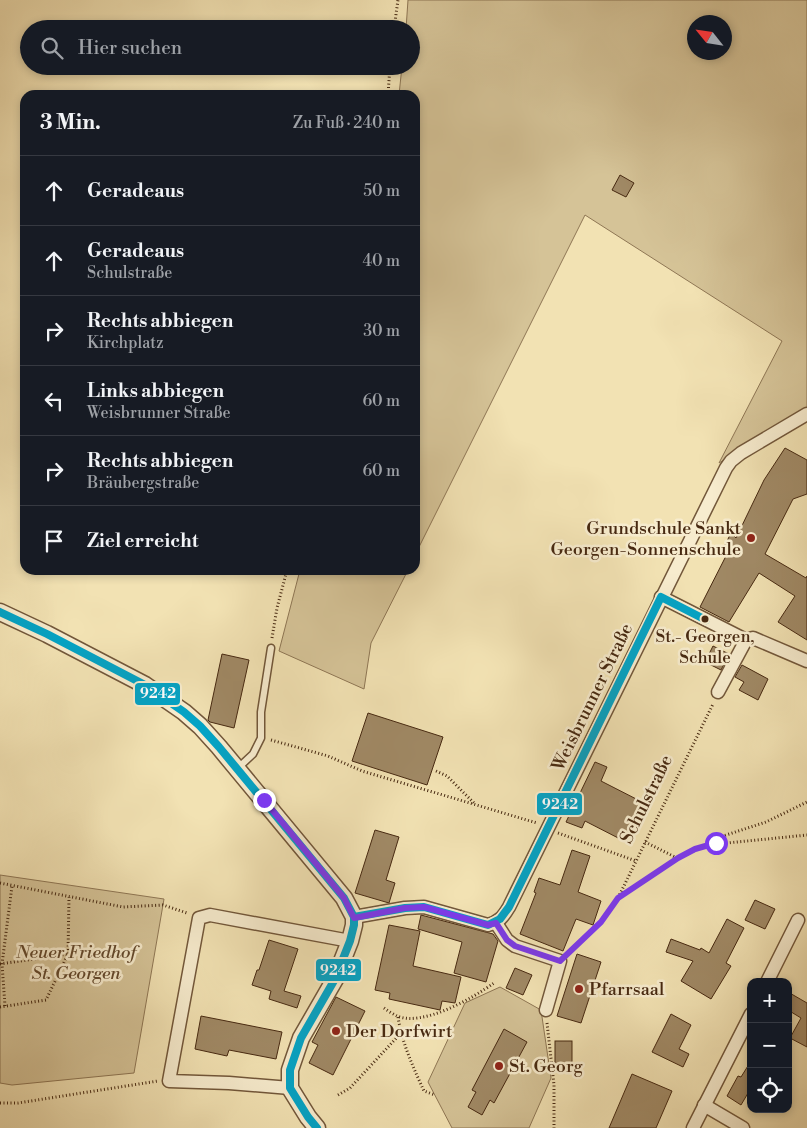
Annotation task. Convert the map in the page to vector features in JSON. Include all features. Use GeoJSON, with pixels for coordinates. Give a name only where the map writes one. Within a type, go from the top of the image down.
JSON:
{"type":"FeatureCollection","features":[{"type":"Feature","properties":{"kind":"street","name":"Weisbrunner Straße"},"geometry":{"type":"LineString","coordinates":[[496,923],[503,917],[509,907],[726,468],[731,460],[807,414]]}},
{"type":"Feature","properties":{"kind":"street"},"geometry":{"type":"LineString","coordinates":[[661,597],[746,640],[753,638],[807,661]]}},
{"type":"Feature","properties":{"kind":"street"},"geometry":{"type":"LineString","coordinates":[[0,612],[122,672],[168,700],[200,726],[238,769],[344,898],[354,918],[350,941],[335,979],[301,1038],[290,1070],[290,1088],[317,1128]]}},
{"type":"Feature","properties":{"kind":"street"},"geometry":{"type":"LineString","coordinates":[[718,692],[746,640]]}},
{"type":"Feature","properties":{"kind":"street"},"geometry":{"type":"LineString","coordinates":[[354,918],[405,908],[424,907],[488,925],[496,923],[507,940],[515,946],[560,961],[546,1010]]}},
{"type":"Feature","properties":{"kind":"street"},"geometry":{"type":"LineString","coordinates":[[290,1088],[229,1082],[169,1081],[200,918],[210,915],[350,941]]}},
{"type":"Feature","properties":{"kind":"street"},"geometry":{"type":"LineString","coordinates":[[769,978],[798,920]]}},
{"type":"Feature","properties":{"kind":"street"},"geometry":{"type":"LineString","coordinates":[[693,1128],[747,1022]]}},
{"type":"Feature","properties":{"kind":"street"},"geometry":{"type":"LineString","coordinates":[[704,1105],[743,1128]]}},
{"type":"Feature","properties":{"kind":"lane"},"geometry":{"type":"LineString","coordinates":[[238,769],[253,754],[261,738],[261,712],[270,648]]}},
{"type":"Feature","properties":{"kind":"path"},"geometry":{"type":"LineString","coordinates":[[395,20],[398,0]]}},
{"type":"Feature","properties":{"kind":"path"},"geometry":{"type":"LineString","coordinates":[[388,90],[389,75]]}},
{"type":"Feature","properties":{"kind":"path"},"geometry":{"type":"LineString","coordinates":[[270,648],[277,608],[286,575]]}},
{"type":"Feature","properties":{"kind":"path","name":"Schulstraße"},"geometry":{"type":"LineString","coordinates":[[560,961],[601,922],[618,898],[718,692]]}},
{"type":"Feature","properties":{"kind":"path"},"geometry":{"type":"LineString","coordinates":[[261,738],[328,756],[362,771],[534,822],[636,860]]}},
{"type":"Feature","properties":{"kind":"path"},"geometry":{"type":"LineString","coordinates":[[436,771],[447,776],[476,804]]}},
{"type":"Feature","properties":{"kind":"path"},"geometry":{"type":"LineString","coordinates":[[716,843],[723,836],[766,822],[807,802]]}},
{"type":"Feature","properties":{"kind":"path"},"geometry":{"type":"LineString","coordinates":[[618,898],[678,858],[695,849],[716,843],[807,835]]}},
{"type":"Feature","properties":{"kind":"path"},"geometry":{"type":"LineString","coordinates":[[645,842],[678,858]]}},
{"type":"Feature","properties":{"kind":"path"},"geometry":{"type":"LineString","coordinates":[[0,884],[123,907],[163,905],[200,918]]}},
{"type":"Feature","properties":{"kind":"path"},"geometry":{"type":"LineString","coordinates":[[5,1006],[1,964],[12,886]]}},
{"type":"Feature","properties":{"kind":"path"},"geometry":{"type":"LineString","coordinates":[[0,1007],[46,1000],[68,954],[69,897]]}},
{"type":"Feature","properties":{"kind":"path"},"geometry":{"type":"LineString","coordinates":[[1,964],[68,954]]}},
{"type":"Feature","properties":{"kind":"path"},"geometry":{"type":"LineString","coordinates":[[384,1008],[398,1017],[421,1019],[443,1012],[482,992],[494,983]]}},
{"type":"Feature","properties":{"kind":"path"},"geometry":{"type":"LineString","coordinates":[[546,1010],[554,1085],[554,1128]]}},
{"type":"Feature","properties":{"kind":"path"},"geometry":{"type":"LineString","coordinates":[[398,1017],[411,1063],[424,1090],[435,1095]]}},
{"type":"Feature","properties":{"kind":"path"},"geometry":{"type":"LineString","coordinates":[[338,1095],[350,1088],[401,1033]]}},
{"type":"Feature","properties":{"kind":"path"},"geometry":{"type":"LineString","coordinates":[[0,1103],[18,1103],[161,1080],[169,1081]]}},
{"type":"Feature","properties":{"kind":"green space"},"geometry":{"type":"Polygon","coordinates":[[[408,0],[807,0],[807,409],[719,463],[782,341],[585,215],[420,545],[420,90],[400,90],[401,75],[420,75],[420,20],[407,20],[408,0]]]}},
{"type":"Feature","properties":{"kind":"green space"},"geometry":{"type":"Polygon","coordinates":[[[299,575],[405,575],[371,643],[364,689],[279,651],[299,575]]]}},
{"type":"Feature","properties":{"kind":"green space","name":"Neuer Friedhof St. Georgen"},"geometry":{"type":"Polygon","coordinates":[[[0,875],[164,899],[134,1073],[12,1085],[0,1083],[0,875]]]}},
{"type":"Feature","properties":{"kind":"green space"},"geometry":{"type":"Polygon","coordinates":[[[500,987],[541,1010],[551,1078],[529,1128],[452,1128],[428,1082],[465,1003],[500,987]]]}},
{"type":"Feature","properties":{"kind":"building"},"geometry":{"type":"Polygon","coordinates":[[[620,175],[634,183],[626,197],[612,190],[620,175]]]}},
{"type":"Feature","properties":{"kind":"building"},"geometry":{"type":"Polygon","coordinates":[[[785,448],[807,460],[807,494],[793,499],[765,554],[806,578],[807,576],[807,640],[778,622],[795,596],[759,573],[729,622],[700,607],[727,554],[721,553],[731,533],[736,538],[764,480],[785,448]]]}},
{"type":"Feature","properties":{"kind":"building"},"geometry":{"type":"Polygon","coordinates":[[[713,646],[729,654],[721,670],[705,662],[713,646]]]}},
{"type":"Feature","properties":{"kind":"building"},"geometry":{"type":"Polygon","coordinates":[[[222,654],[249,660],[234,728],[208,720],[222,654]]]}},
{"type":"Feature","properties":{"kind":"building"},"geometry":{"type":"Polygon","coordinates":[[[742,665],[768,679],[758,700],[739,690],[744,682],[735,677],[742,665]]]}},
{"type":"Feature","properties":{"kind":"building"},"geometry":{"type":"Polygon","coordinates":[[[368,713],[443,737],[427,785],[352,761],[368,713]]]}},
{"type":"Feature","properties":{"kind":"building"},"geometry":{"type":"Polygon","coordinates":[[[595,762],[607,767],[601,781],[646,804],[626,842],[585,821],[582,828],[566,822],[595,762]]]}},
{"type":"Feature","properties":{"kind":"building"},"geometry":{"type":"Polygon","coordinates":[[[375,830],[399,837],[386,880],[395,883],[389,903],[355,893],[375,830]]]}},
{"type":"Feature","properties":{"kind":"building"},"geometry":{"type":"Polygon","coordinates":[[[572,850],[590,856],[578,892],[601,901],[593,925],[576,919],[563,951],[520,934],[536,893],[534,892],[539,878],[560,885],[572,850]]]}},
{"type":"Feature","properties":{"kind":"building"},"geometry":{"type":"Polygon","coordinates":[[[755,900],[775,909],[765,929],[745,920],[755,900]]]}},
{"type":"Feature","properties":{"kind":"building"},"geometry":{"type":"Polygon","coordinates":[[[421,915],[493,934],[498,941],[486,982],[454,973],[462,942],[418,929],[421,915]]]}},
{"type":"Feature","properties":{"kind":"building"},"geometry":{"type":"Polygon","coordinates":[[[727,919],[744,928],[726,963],[731,966],[711,999],[681,981],[693,961],[666,952],[671,939],[700,950],[701,948],[709,953],[727,919]]]}},
{"type":"Feature","properties":{"kind":"building"},"geometry":{"type":"Polygon","coordinates":[[[389,925],[420,931],[413,966],[461,977],[455,1003],[442,1001],[440,1010],[389,999],[390,993],[375,990],[389,925]]]}},
{"type":"Feature","properties":{"kind":"building"},"geometry":{"type":"Polygon","coordinates":[[[269,940],[298,949],[284,991],[301,996],[297,1008],[269,999],[271,991],[252,985],[269,940]]]}},
{"type":"Feature","properties":{"kind":"building","name":"Pfarrsaal"},"geometry":{"type":"Polygon","coordinates":[[[577,954],[601,962],[581,1023],[557,1016],[577,954]]]}},
{"type":"Feature","properties":{"kind":"building"},"geometry":{"type":"Polygon","coordinates":[[[515,968],[532,975],[523,995],[506,988],[515,968]]]}},
{"type":"Feature","properties":{"kind":"building"},"geometry":{"type":"Polygon","coordinates":[[[792,994],[807,1003],[807,1047],[792,1039],[792,1034],[801,1018],[792,1012],[792,994]]]}},
{"type":"Feature","properties":{"kind":"building","name":"Der Dorfwirt"},"geometry":{"type":"Polygon","coordinates":[[[336,997],[365,1011],[333,1075],[309,1063],[318,1045],[312,1042],[336,997]]]}},
{"type":"Feature","properties":{"kind":"building"},"geometry":{"type":"Polygon","coordinates":[[[671,1014],[691,1025],[679,1049],[689,1054],[683,1067],[652,1052],[671,1014]]]}},
{"type":"Feature","properties":{"kind":"building"},"geometry":{"type":"Polygon","coordinates":[[[201,1016],[282,1032],[276,1059],[229,1050],[227,1056],[195,1049],[201,1016]]]}},
{"type":"Feature","properties":{"kind":"building","name":"St. Georg"},"geometry":{"type":"Polygon","coordinates":[[[504,1029],[527,1042],[494,1103],[490,1100],[482,1115],[468,1107],[476,1092],[472,1090],[504,1029]]]}},
{"type":"Feature","properties":{"kind":"building"},"geometry":{"type":"Polygon","coordinates":[[[555,1041],[572,1041],[572,1067],[555,1067],[555,1041]]]}},
{"type":"Feature","properties":{"kind":"building"},"geometry":{"type":"Polygon","coordinates":[[[747,1067],[747,1095],[741,1105],[727,1096],[738,1076],[741,1077],[747,1067]]]}},
{"type":"Feature","properties":{"kind":"building"},"geometry":{"type":"Polygon","coordinates":[[[632,1074],[672,1091],[656,1128],[609,1128],[632,1074]]]}},
{"type":"Feature","properties":{"kind":"transit line","name":"9242"},"geometry":{"type":"LineString","coordinates":[[354,917],[405,908],[424,907],[488,925],[500,919],[509,907],[661,597],[706,620]]}},
{"type":"Feature","properties":{"kind":"transit line","name":"9242"},"geometry":{"type":"LineString","coordinates":[[0,612],[145,685],[184,712],[219,747],[344,898],[354,917],[350,941],[335,979],[301,1038],[290,1070],[290,1088],[317,1128]]}},
{"type":"Feature","properties":{"kind":"place","name":"Grundschule Sankt Georgen-Sonnenschule"},"geometry":{"type":"Point","coordinates":[751,538]}},
{"type":"Feature","properties":{"kind":"place","name":"St.- Georgen, Schule"},"geometry":{"type":"Point","coordinates":[705,619]}},
{"type":"Feature","properties":{"kind":"place","name":"Pfarrsaal"},"geometry":{"type":"Point","coordinates":[579,989]}},
{"type":"Feature","properties":{"kind":"place","name":"Der Dorfwirt"},"geometry":{"type":"Point","coordinates":[336,1031]}},
{"type":"Feature","properties":{"kind":"place","name":"St. Georg"},"geometry":{"type":"Point","coordinates":[499,1066]}},
{"type":"Feature","properties":{"kind":"route"},"geometry":{"type":"LineString","coordinates":[[264,800],[344,898],[354,918],[405,908],[424,907],[488,925],[496,923],[507,940],[515,946],[560,961],[601,922],[618,898],[678,858],[707,844],[716,843]]}}]}
